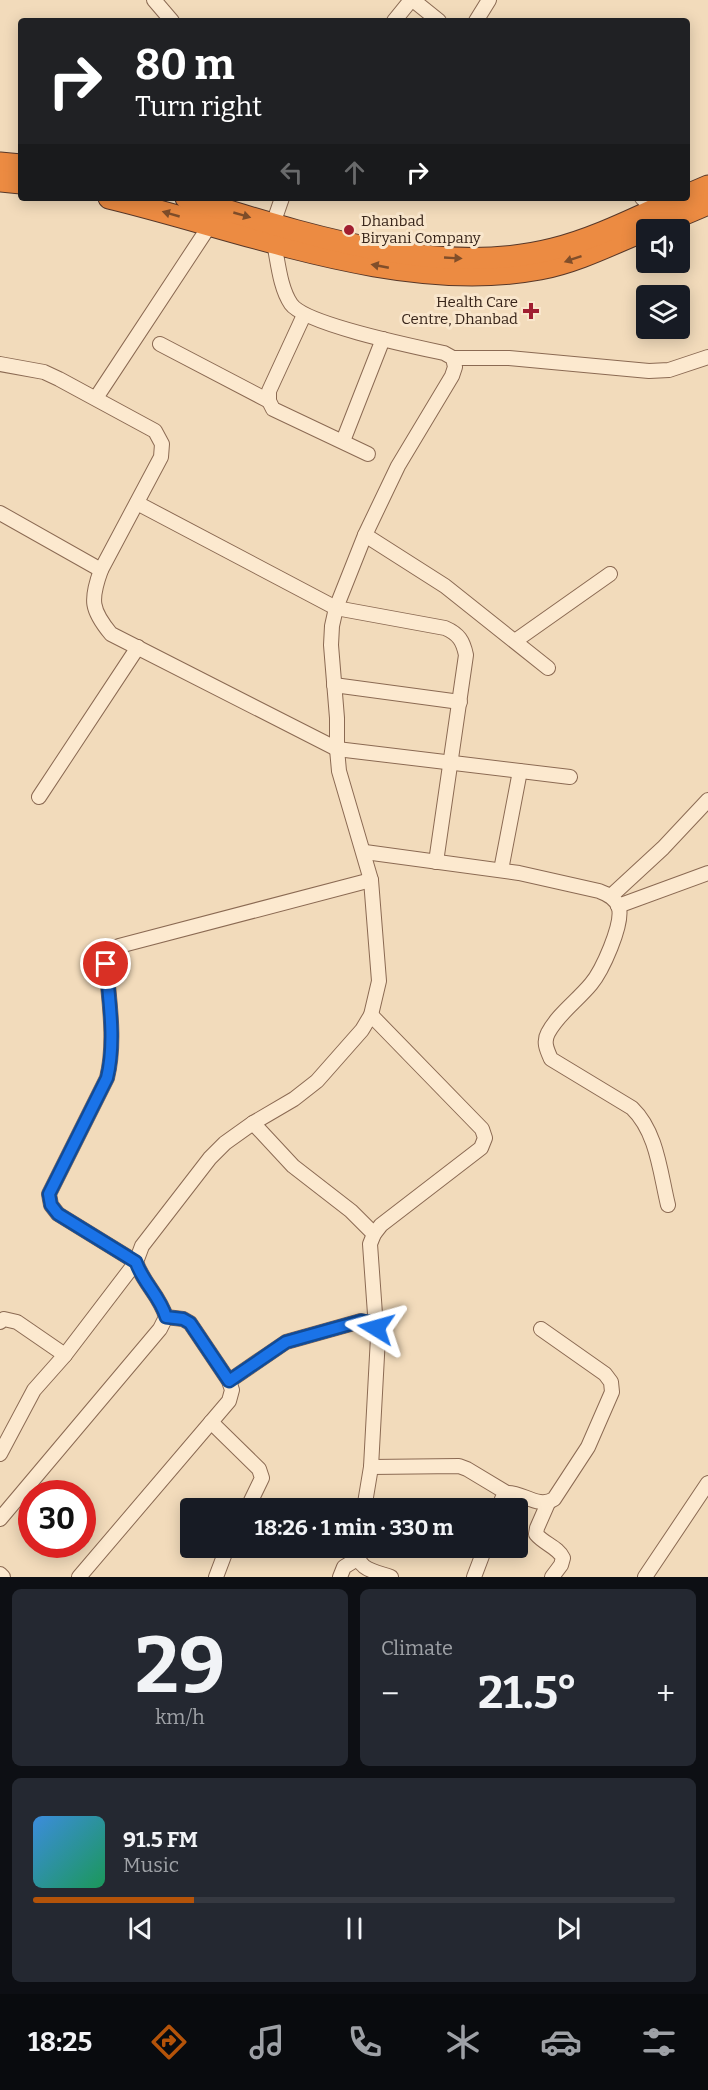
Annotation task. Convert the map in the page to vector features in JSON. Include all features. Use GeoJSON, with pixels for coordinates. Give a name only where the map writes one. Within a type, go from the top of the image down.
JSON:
{"type":"FeatureCollection","features":[{"type":"Feature","properties":{"kind":"highway"},"geometry":{"type":"LineString","coordinates":[[0,163],[18,165]]}},
{"type":"Feature","properties":{"kind":"highway"},"geometry":{"type":"LineString","coordinates":[[0,181],[18,183]]}},
{"type":"Feature","properties":{"kind":"highway"},"geometry":{"type":"LineString","coordinates":[[690,194],[708,186]]}},
{"type":"Feature","properties":{"kind":"highway"},"geometry":{"type":"LineString","coordinates":[[120,201],[210,225],[434,257],[474,259],[507,257],[553,249],[651,218],[708,204]]}},
{"type":"Feature","properties":{"kind":"highway"},"geometry":{"type":"LineString","coordinates":[[194,201],[274,233]]}},
{"type":"Feature","properties":{"kind":"highway"},"geometry":{"type":"LineString","coordinates":[[651,218],[676,201]]}},
{"type":"Feature","properties":{"kind":"street"},"geometry":{"type":"LineString","coordinates":[[154,0],[169,18]]}},
{"type":"Feature","properties":{"kind":"street"},"geometry":{"type":"LineString","coordinates":[[397,18],[412,0],[435,18]]}},
{"type":"Feature","properties":{"kind":"street"},"geometry":{"type":"LineString","coordinates":[[478,18],[489,0]]}},
{"type":"Feature","properties":{"kind":"street"},"geometry":{"type":"LineString","coordinates":[[281,201],[274,233],[286,295],[293,307],[304,315],[383,339],[444,353],[453,358],[509,358],[649,371],[669,370],[708,357]]}},
{"type":"Feature","properties":{"kind":"street"},"geometry":{"type":"LineString","coordinates":[[96,398],[210,225]]}},
{"type":"Feature","properties":{"kind":"street"},"geometry":{"type":"LineString","coordinates":[[268,401],[269,391],[304,315]]}},
{"type":"Feature","properties":{"kind":"street"},"geometry":{"type":"LineString","coordinates":[[343,441],[383,339]]}},
{"type":"Feature","properties":{"kind":"street"},"geometry":{"type":"LineString","coordinates":[[160,344],[268,401],[273,409],[368,454]]}},
{"type":"Feature","properties":{"kind":"street"},"geometry":{"type":"LineString","coordinates":[[0,1454],[34,1390],[65,1356],[136,1262],[142,1246],[210,1158],[225,1143],[253,1123],[294,1099],[317,1081],[362,1030],[371,1015],[379,981],[371,880],[365,852],[345,794],[337,749],[331,645],[336,608],[364,535],[398,466],[452,376],[455,367],[453,358]]}},
{"type":"Feature","properties":{"kind":"street"},"geometry":{"type":"LineString","coordinates":[[0,364],[44,372],[155,431],[162,444],[162,457],[95,584],[93,600],[98,618],[111,634],[337,749],[570,777]]}},
{"type":"Feature","properties":{"kind":"street"},"geometry":{"type":"LineString","coordinates":[[137,503],[336,608],[445,628],[456,633],[463,642],[466,655],[436,862]]}},
{"type":"Feature","properties":{"kind":"street"},"geometry":{"type":"LineString","coordinates":[[0,513],[101,570]]}},
{"type":"Feature","properties":{"kind":"street"},"geometry":{"type":"LineString","coordinates":[[364,535],[445,586],[548,668]]}},
{"type":"Feature","properties":{"kind":"street"},"geometry":{"type":"LineString","coordinates":[[515,641],[610,574]]}},
{"type":"Feature","properties":{"kind":"street"},"geometry":{"type":"LineString","coordinates":[[39,797],[138,647]]}},
{"type":"Feature","properties":{"kind":"street"},"geometry":{"type":"LineString","coordinates":[[334,685],[460,702]]}},
{"type":"Feature","properties":{"kind":"street"},"geometry":{"type":"LineString","coordinates":[[501,870],[520,771]]}},
{"type":"Feature","properties":{"kind":"street"},"geometry":{"type":"LineString","coordinates":[[614,901],[708,800]]}},
{"type":"Feature","properties":{"kind":"street"},"geometry":{"type":"LineString","coordinates":[[365,852],[501,870],[599,891],[614,901],[620,920],[600,971],[547,1035],[545,1047],[552,1059],[632,1108],[643,1118],[650,1131],[668,1205]]}},
{"type":"Feature","properties":{"kind":"street"},"geometry":{"type":"LineString","coordinates":[[614,901],[708,873]]}},
{"type":"Feature","properties":{"kind":"street"},"geometry":{"type":"LineString","coordinates":[[0,1519],[160,1329],[166,1317],[163,1305],[140,1275],[136,1262],[58,1214],[51,1205],[49,1194],[107,1078],[111,1064],[106,964],[110,952],[119,946],[371,880]]}},
{"type":"Feature","properties":{"kind":"street"},"geometry":{"type":"LineString","coordinates":[[366,1498],[371,1467],[378,1337],[370,1244],[381,1225],[481,1148],[484,1138],[482,1129],[371,1015]]}},
{"type":"Feature","properties":{"kind":"street"},"geometry":{"type":"LineString","coordinates":[[253,1123],[293,1166],[351,1211],[374,1234]]}},
{"type":"Feature","properties":{"kind":"street"},"geometry":{"type":"LineString","coordinates":[[80,1577],[229,1401],[232,1390],[229,1381],[190,1323],[183,1319],[166,1317]]}},
{"type":"Feature","properties":{"kind":"street"},"geometry":{"type":"LineString","coordinates":[[0,1322],[4,1319],[17,1322],[65,1356]]}},
{"type":"Feature","properties":{"kind":"street"},"geometry":{"type":"LineString","coordinates":[[229,1381],[278,1346],[296,1338],[361,1321],[369,1322],[376,1328]]}},
{"type":"Feature","properties":{"kind":"street"},"geometry":{"type":"LineString","coordinates":[[541,1329],[605,1374],[611,1382],[612,1392],[588,1447],[554,1499],[548,1503],[537,1527],[540,1540],[561,1553],[563,1558],[552,1577]]}},
{"type":"Feature","properties":{"kind":"street"},"geometry":{"type":"LineString","coordinates":[[211,1422],[259,1469],[262,1478],[252,1498]]}},
{"type":"Feature","properties":{"kind":"street"},"geometry":{"type":"LineString","coordinates":[[371,1467],[459,1466],[507,1493],[548,1503]]}},
{"type":"Feature","properties":{"kind":"street"},"geometry":{"type":"LineString","coordinates":[[645,1577],[708,1483]]}},
{"type":"Feature","properties":{"kind":"street"},"geometry":{"type":"LineString","coordinates":[[503,1498],[507,1493]]}},
{"type":"Feature","properties":{"kind":"street"},"geometry":{"type":"LineString","coordinates":[[216,1577],[224,1558]]}},
{"type":"Feature","properties":{"kind":"street"},"geometry":{"type":"LineString","coordinates":[[340,1577],[352,1558]]}},
{"type":"Feature","properties":{"kind":"street"},"geometry":{"type":"LineString","coordinates":[[358,1558],[360,1564],[368,1569],[391,1577]]}},
{"type":"Feature","properties":{"kind":"street"},"geometry":{"type":"LineString","coordinates":[[474,1577],[481,1558]]}},
{"type":"Feature","properties":{"kind":"place","name":"Dhanbad Biryani Company"},"geometry":{"type":"Point","coordinates":[349,230]}},
{"type":"Feature","properties":{"kind":"place","name":"Health Care Centre, Dhanbad"},"geometry":{"type":"Point","coordinates":[531,311]}},
{"type":"Feature","properties":{"kind":"route"},"geometry":{"type":"LineString","coordinates":[[106,964],[111,1064],[107,1078],[49,1194],[51,1205],[58,1214],[136,1262],[140,1275],[163,1305],[166,1317],[183,1319],[190,1323],[229,1381],[278,1346],[296,1338],[361,1321],[369,1322],[376,1328]]}}]}
